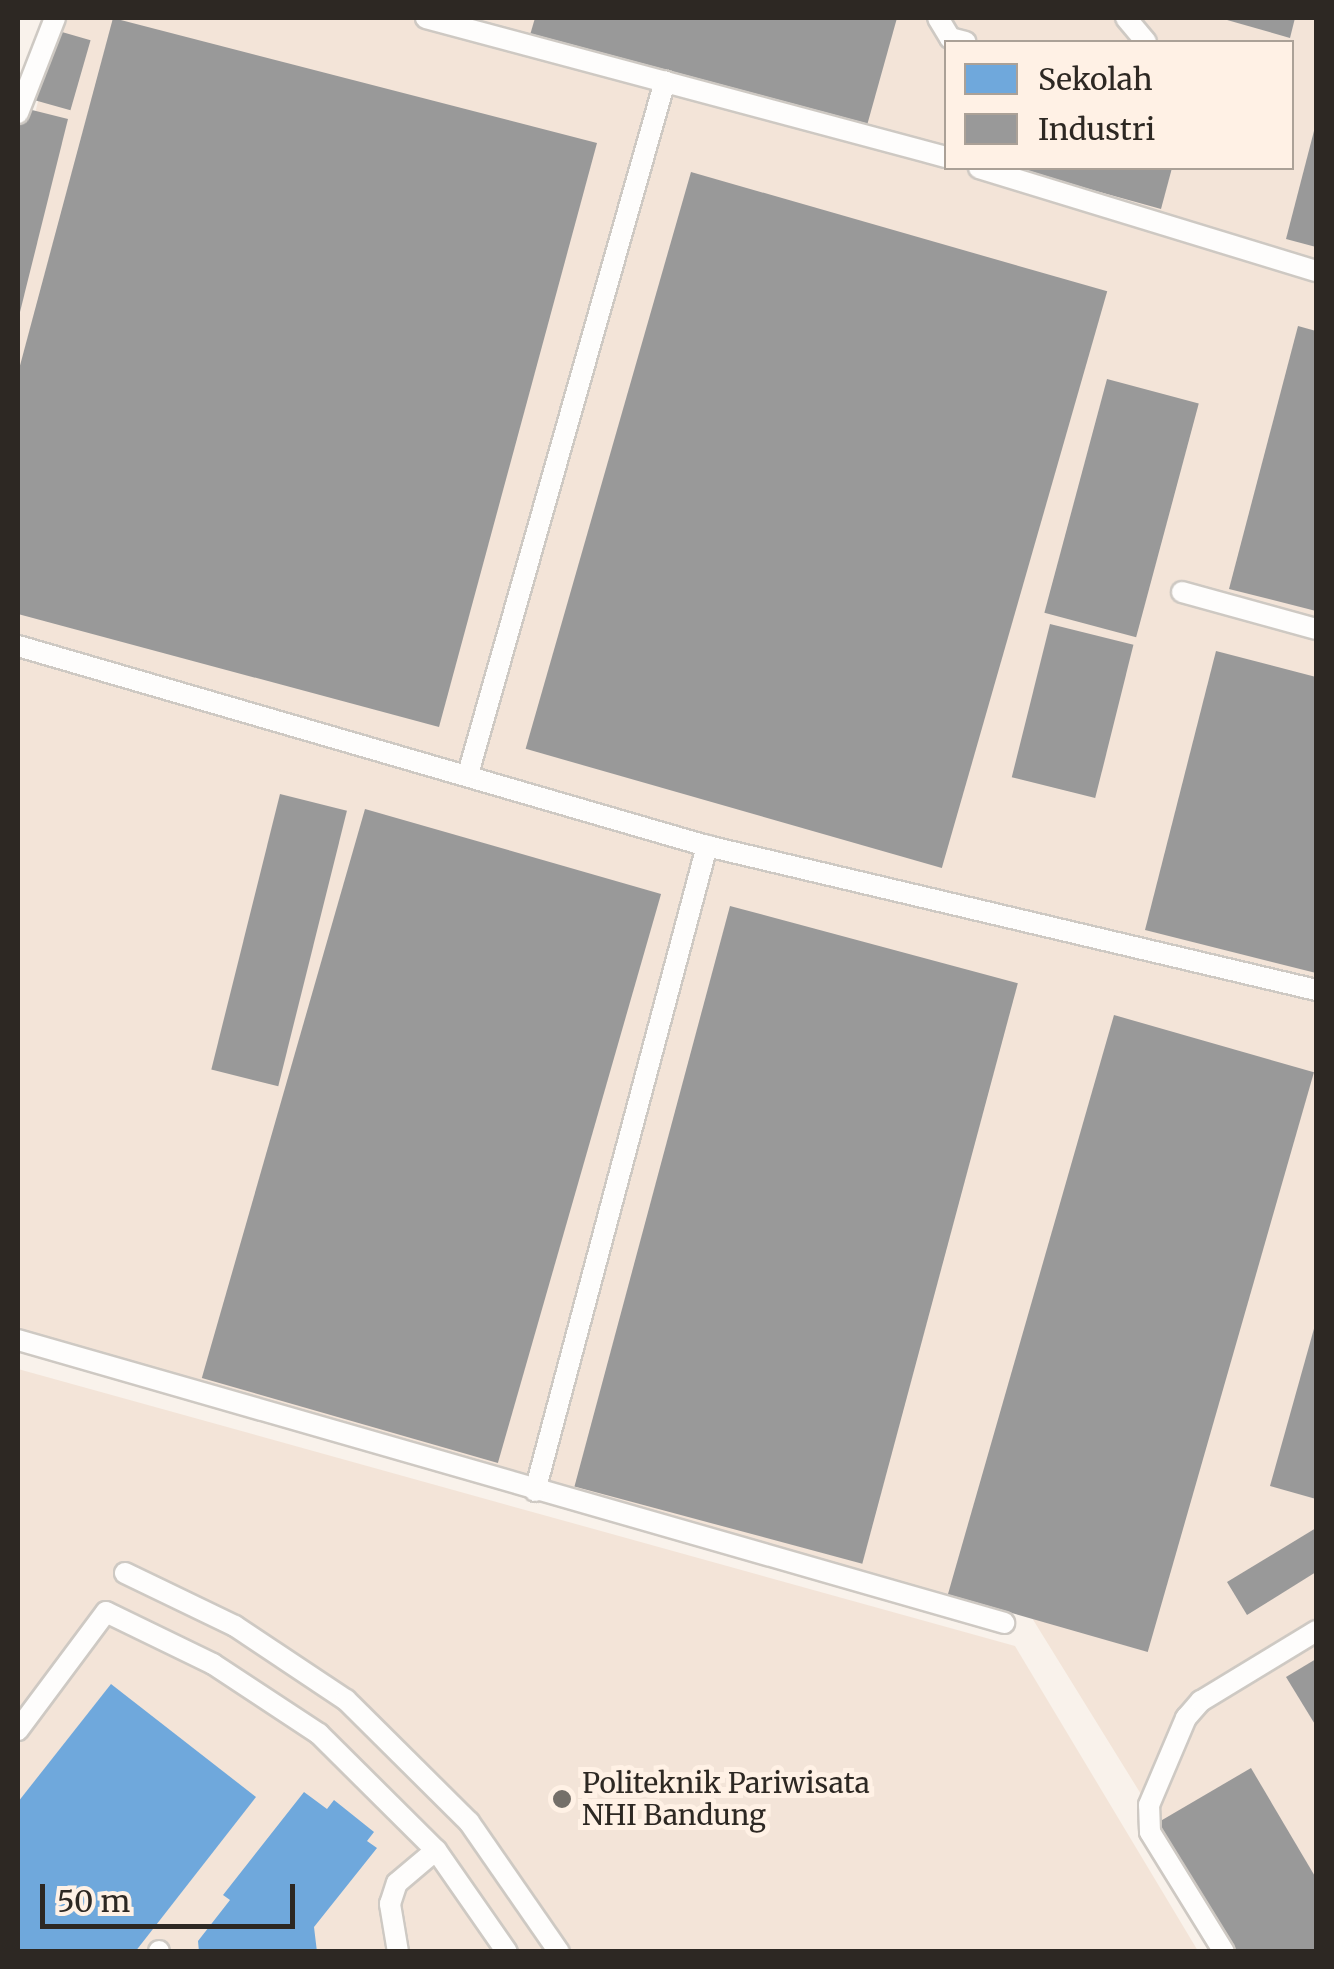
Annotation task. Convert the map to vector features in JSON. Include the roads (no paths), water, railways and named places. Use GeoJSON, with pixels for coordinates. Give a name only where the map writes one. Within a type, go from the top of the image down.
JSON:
{"type":"FeatureCollection","features":[{"type":"Feature","properties":{"kind":"lane"},"geometry":{"type":"LineString","coordinates":[[18,113],[55,18]]}},
{"type":"Feature","properties":{"kind":"lane"},"geometry":{"type":"LineString","coordinates":[[426,18],[505,28],[665,81],[944,156]]}},
{"type":"Feature","properties":{"kind":"lane"},"geometry":{"type":"LineString","coordinates":[[938,18],[950,38],[958,40]]}},
{"type":"Feature","properties":{"kind":"lane"},"geometry":{"type":"LineString","coordinates":[[1126,18],[1144,40]]}},
{"type":"Feature","properties":{"kind":"lane"},"geometry":{"type":"LineString","coordinates":[[468,774],[665,81]]}},
{"type":"Feature","properties":{"kind":"lane"},"geometry":{"type":"LineString","coordinates":[[985,170],[1316,272]]}},
{"type":"Feature","properties":{"kind":"lane"},"geometry":{"type":"LineString","coordinates":[[1182,592],[1316,629]]}},
{"type":"Feature","properties":{"kind":"lane"},"geometry":{"type":"LineString","coordinates":[[18,646],[707,846],[1316,990]]}},
{"type":"Feature","properties":{"kind":"lane"},"geometry":{"type":"LineString","coordinates":[[535,1492],[707,846]]}},
{"type":"Feature","properties":{"kind":"lane"},"geometry":{"type":"LineString","coordinates":[[18,1340],[535,1492],[1004,1623]]}},
{"type":"Feature","properties":{"kind":"lane"},"geometry":{"type":"LineString","coordinates":[[125,1573],[235,1626],[346,1700],[469,1822],[559,1952]]}},
{"type":"Feature","properties":{"kind":"lane"},"geometry":{"type":"LineString","coordinates":[[18,1730],[106,1612],[214,1664],[319,1734],[436,1850],[507,1952]]}},
{"type":"Feature","properties":{"kind":"lane"},"geometry":{"type":"LineString","coordinates":[[1224,1952],[1150,1832],[1149,1804],[1186,1718],[1201,1701],[1316,1631]]}},
{"type":"Feature","properties":{"kind":"lane"},"geometry":{"type":"LineString","coordinates":[[398,1952],[390,1904],[397,1883],[436,1850]]}},
{"type":"Feature","properties":{"kind":"place","name":"Politeknik Pariwisata NHI Bandung"},"geometry":{"type":"Point","coordinates":[562,1799]}}]}
